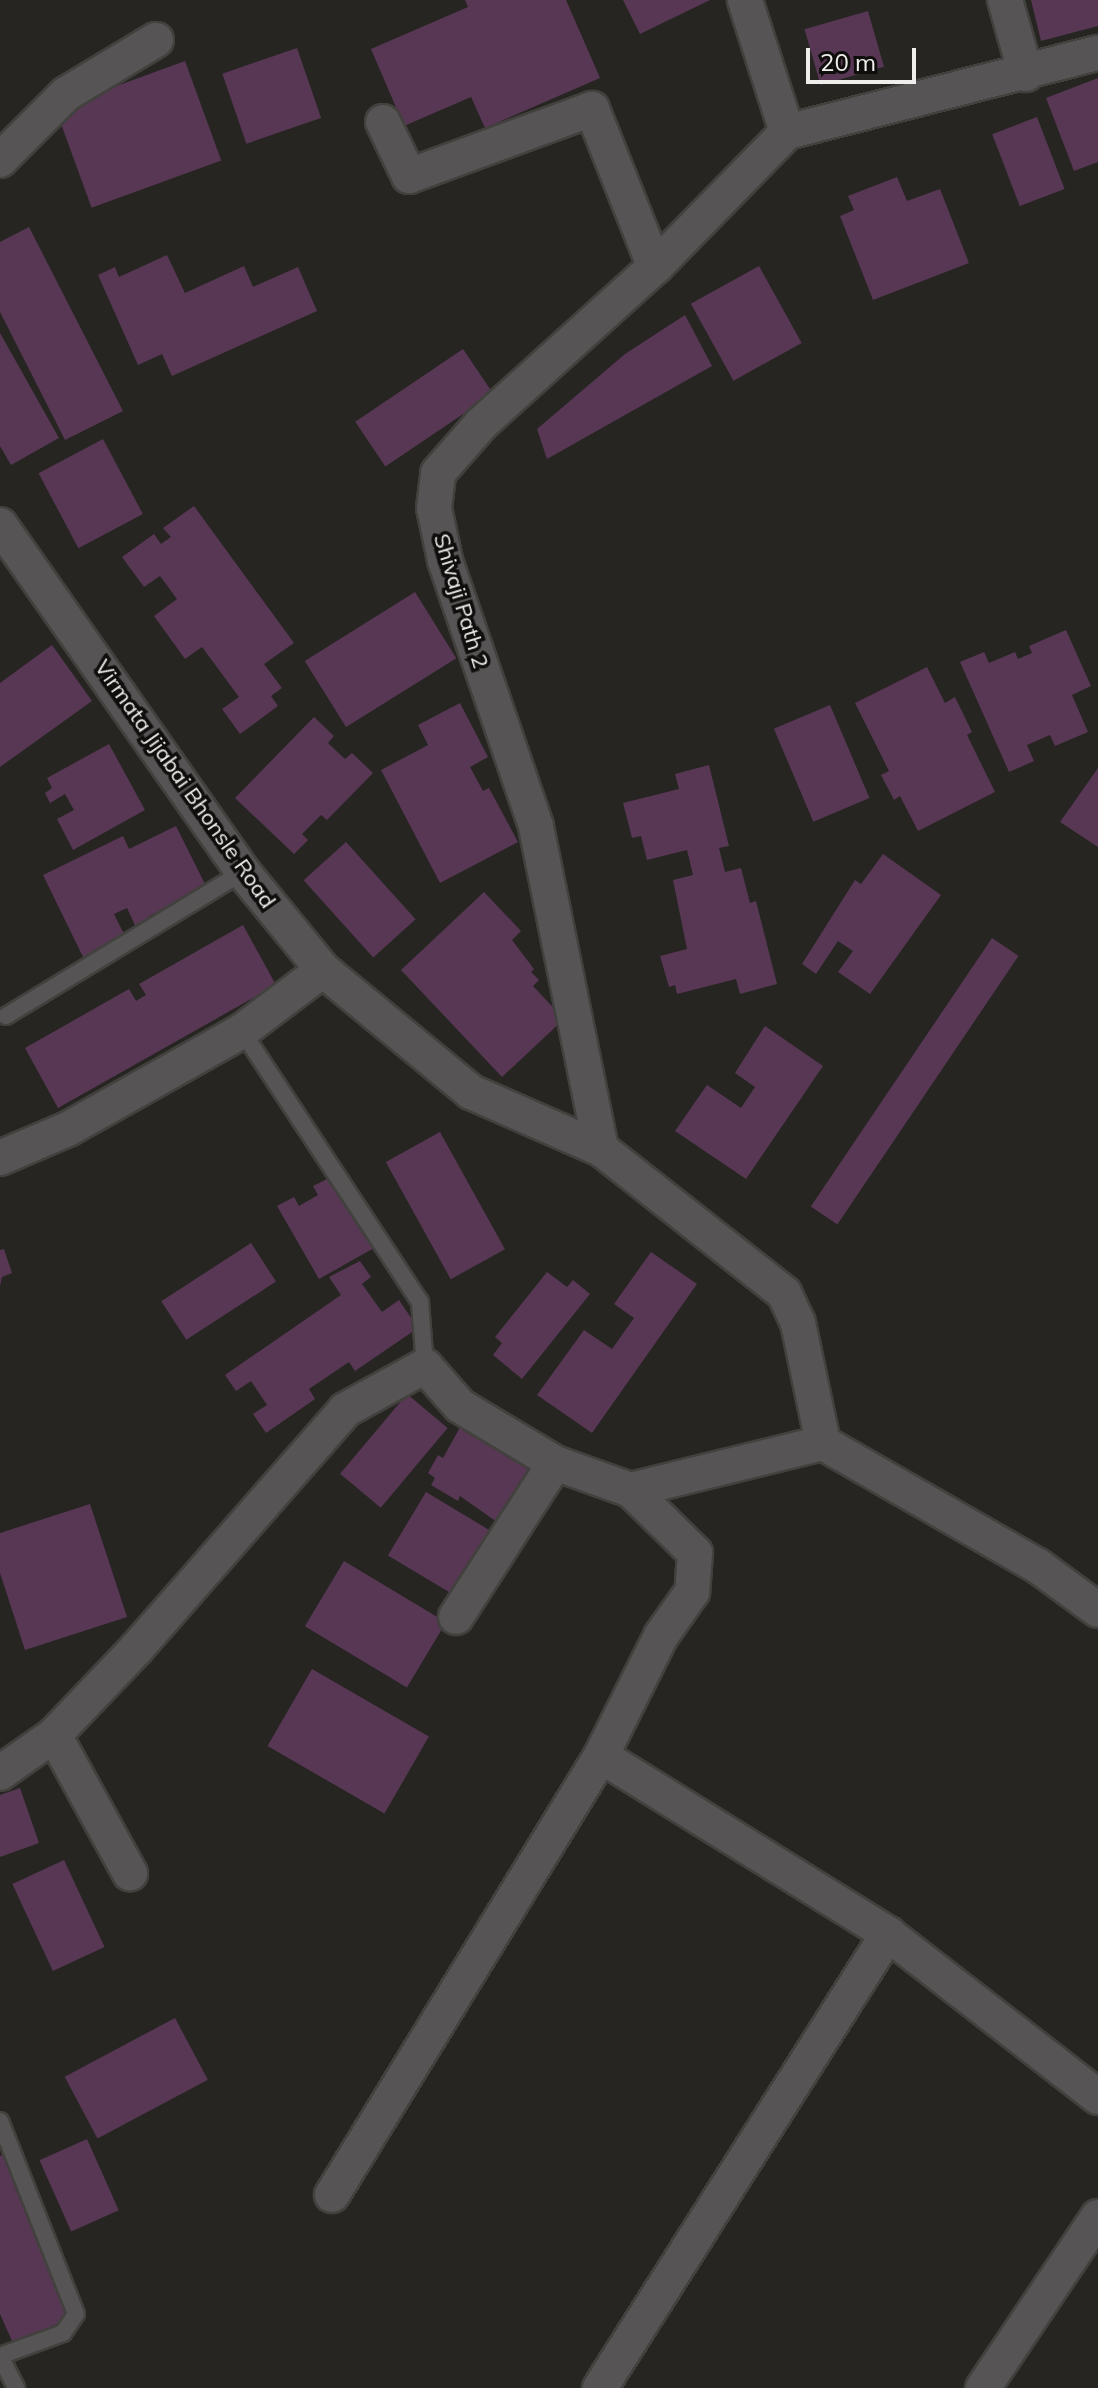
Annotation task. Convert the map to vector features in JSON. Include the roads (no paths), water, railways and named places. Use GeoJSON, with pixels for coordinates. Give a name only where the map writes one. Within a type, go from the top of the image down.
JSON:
{"type":"FeatureCollection","features":[{"type":"Feature","properties":{"kind":"street"},"geometry":{"type":"LineString","coordinates":[[745,0],[787,132],[1026,74],[1098,53]]}},
{"type":"Feature","properties":{"kind":"street"},"geometry":{"type":"LineString","coordinates":[[1005,0],[1026,74]]}},
{"type":"Feature","properties":{"kind":"street"},"geometry":{"type":"LineString","coordinates":[[0,160],[66,94],[156,40]]}},
{"type":"Feature","properties":{"kind":"street"},"geometry":{"type":"LineString","coordinates":[[383,122],[409,176],[592,109],[655,267]]}},
{"type":"Feature","properties":{"kind":"street","name":"Shivaji Path 2"},"geometry":{"type":"LineString","coordinates":[[601,1149],[536,826],[445,560],[434,508],[438,473],[481,424],[655,267],[787,132]]}},
{"type":"Feature","properties":{"kind":"street","name":"Virmata Jijabai Bhonsle Road"},"geometry":{"type":"LineString","coordinates":[[0,525],[243,872],[323,970],[471,1092],[601,1149],[784,1293],[798,1323],[823,1443]]}},
{"type":"Feature","properties":{"kind":"street"},"geometry":{"type":"LineString","coordinates":[[0,1158],[68,1129],[242,1031],[323,970]]}},
{"type":"Feature","properties":{"kind":"street"},"geometry":{"type":"LineString","coordinates":[[0,1773],[54,1735],[345,1410],[425,1366],[460,1406],[555,1463],[631,1490],[695,1553],[692,1592],[661,1636],[601,1756],[332,2195]]}},
{"type":"Feature","properties":{"kind":"street"},"geometry":{"type":"LineString","coordinates":[[631,1490],[823,1443],[1038,1566],[1098,1610]]}},
{"type":"Feature","properties":{"kind":"street"},"geometry":{"type":"LineString","coordinates":[[456,1617],[555,1463]]}},
{"type":"Feature","properties":{"kind":"street"},"geometry":{"type":"LineString","coordinates":[[54,1735],[130,1873]]}},
{"type":"Feature","properties":{"kind":"street"},"geometry":{"type":"LineString","coordinates":[[601,1756],[888,1934],[1098,2097]]}},
{"type":"Feature","properties":{"kind":"street"},"geometry":{"type":"LineString","coordinates":[[600,2388],[888,1934]]}},
{"type":"Feature","properties":{"kind":"street"},"geometry":{"type":"LineString","coordinates":[[983,2388],[1098,2217]]}},
{"type":"Feature","properties":{"kind":"lane"},"geometry":{"type":"LineString","coordinates":[[6,1016],[243,872]]}},
{"type":"Feature","properties":{"kind":"lane"},"geometry":{"type":"LineString","coordinates":[[242,1031],[420,1302],[425,1366]]}},
{"type":"Feature","properties":{"kind":"lane"},"geometry":{"type":"LineString","coordinates":[[0,2121],[76,2314],[63,2333],[0,2356],[16,2388]]}}]}
